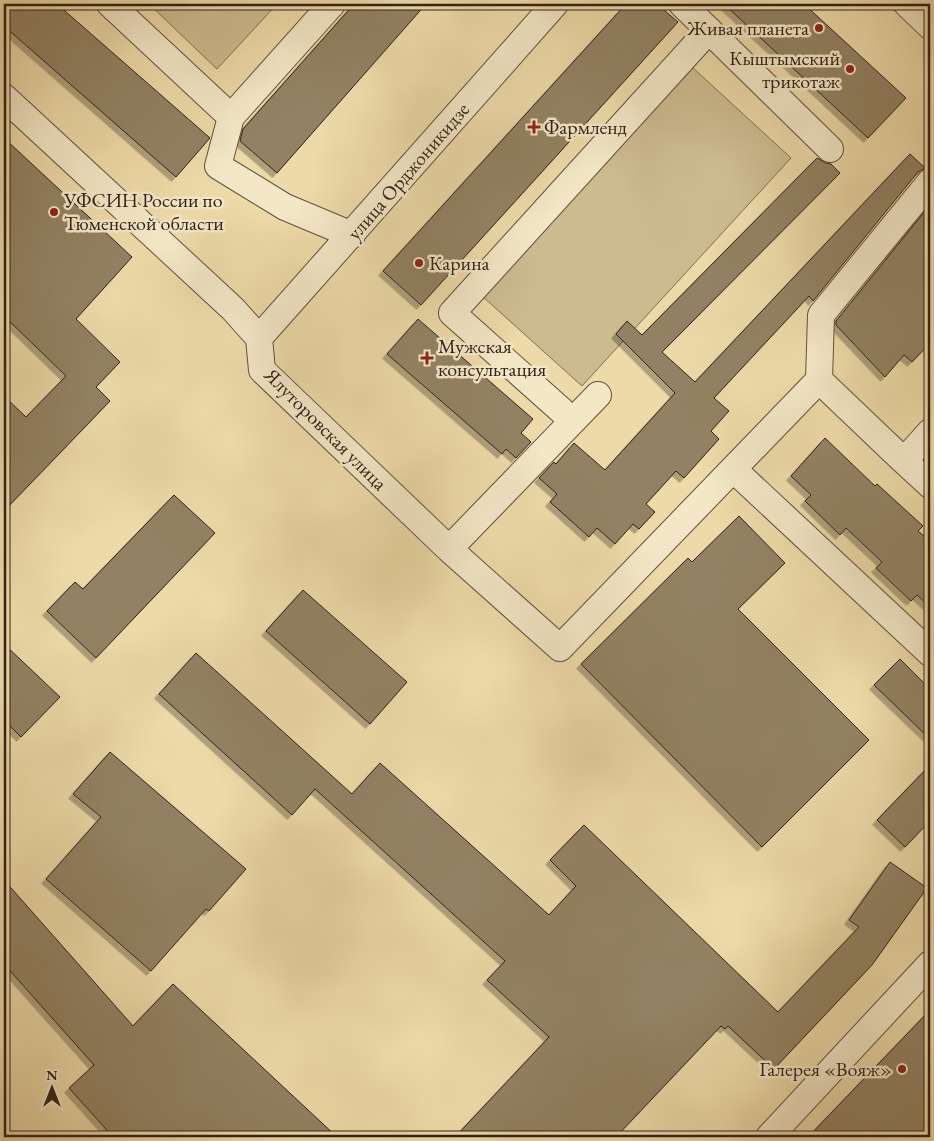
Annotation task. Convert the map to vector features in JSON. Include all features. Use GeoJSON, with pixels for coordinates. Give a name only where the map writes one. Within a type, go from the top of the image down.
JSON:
{"type":"FeatureCollection","features":[{"type":"Feature","properties":{"kind":"street"},"geometry":{"type":"LineString","coordinates":[[110,4],[231,117]]}},
{"type":"Feature","properties":{"kind":"street"},"geometry":{"type":"LineString","coordinates":[[332,4],[231,117],[218,166],[285,207],[352,235]]}},
{"type":"Feature","properties":{"kind":"street","name":"улица Орджоникидзе"},"geometry":{"type":"LineString","coordinates":[[259,338],[555,4]]}},
{"type":"Feature","properties":{"kind":"street"},"geometry":{"type":"LineString","coordinates":[[682,4],[830,149]]}},
{"type":"Feature","properties":{"kind":"street"},"geometry":{"type":"LineString","coordinates":[[907,4],[930,26]]}},
{"type":"Feature","properties":{"kind":"street"},"geometry":{"type":"LineString","coordinates":[[562,411],[452,313],[709,30]]}},
{"type":"Feature","properties":{"kind":"street"},"geometry":{"type":"LineString","coordinates":[[4,97],[234,309],[259,338]]}},
{"type":"Feature","properties":{"kind":"street"},"geometry":{"type":"LineString","coordinates":[[930,182],[821,315],[819,380],[733,469],[930,654]]}},
{"type":"Feature","properties":{"kind":"street","name":"Ялуторовская улица"},"geometry":{"type":"LineString","coordinates":[[259,338],[262,370],[449,549],[560,648],[733,469]]}},
{"type":"Feature","properties":{"kind":"street"},"geometry":{"type":"LineString","coordinates":[[819,380],[930,485]]}},
{"type":"Feature","properties":{"kind":"street"},"geometry":{"type":"LineString","coordinates":[[449,549],[598,395]]}},
{"type":"Feature","properties":{"kind":"street"},"geometry":{"type":"LineString","coordinates":[[904,461],[930,432]]}},
{"type":"Feature","properties":{"kind":"street"},"geometry":{"type":"LineString","coordinates":[[768,1137],[930,964]]}},
{"type":"Feature","properties":{"kind":"shaded area"},"geometry":{"type":"Polygon","coordinates":[[[149,4],[277,4],[217,69],[149,4]]]}},
{"type":"Feature","properties":{"kind":"shaded area"},"geometry":{"type":"Polygon","coordinates":[[[692,67],[791,158],[582,386],[482,296],[692,67]]]}},
{"type":"Feature","properties":{"kind":"building"},"geometry":{"type":"Polygon","coordinates":[[[4,4],[57,4],[210,138],[176,177],[4,26],[4,4]]]}},
{"type":"Feature","properties":{"kind":"building"},"geometry":{"type":"Polygon","coordinates":[[[354,4],[426,4],[277,173],[240,141],[243,129],[354,4]]]}},
{"type":"Feature","properties":{"kind":"building"},"geometry":{"type":"Polygon","coordinates":[[[626,4],[657,4],[678,22],[421,305],[383,271],[626,4]]]}},
{"type":"Feature","properties":{"kind":"building"},"geometry":{"type":"Polygon","coordinates":[[[724,4],[804,4],[906,98],[868,138],[724,4]]]}},
{"type":"Feature","properties":{"kind":"building"},"geometry":{"type":"Polygon","coordinates":[[[4,138],[132,257],[76,319],[120,362],[96,387],[110,401],[4,511],[4,396],[26,417],[66,376],[4,316],[4,138]]]}},
{"type":"Feature","properties":{"kind":"building"},"geometry":{"type":"Polygon","coordinates":[[[910,154],[925,168],[918,172],[813,301],[809,296],[714,398],[729,411],[711,431],[719,439],[684,478],[676,471],[646,504],[655,512],[639,529],[633,524],[615,544],[597,528],[589,537],[550,502],[557,494],[539,478],[554,462],[556,464],[574,443],[605,470],[675,393],[616,334],[627,321],[642,335],[817,158],[831,164],[840,173],[662,352],[695,382],[910,154]]]}},
{"type":"Feature","properties":{"kind":"building"},"geometry":{"type":"Polygon","coordinates":[[[930,205],[930,343],[912,362],[904,355],[885,377],[836,325],[836,321],[930,205]]]}},
{"type":"Feature","properties":{"kind":"building"},"geometry":{"type":"Polygon","coordinates":[[[418,319],[533,419],[521,433],[531,442],[516,458],[506,449],[502,454],[387,354],[418,319]]]}},
{"type":"Feature","properties":{"kind":"building"},"geometry":{"type":"Polygon","coordinates":[[[825,438],[875,486],[877,484],[923,526],[918,531],[930,541],[930,607],[917,595],[911,601],[876,568],[882,562],[846,528],[840,535],[805,501],[811,495],[791,476],[825,438]]]}},
{"type":"Feature","properties":{"kind":"building"},"geometry":{"type":"Polygon","coordinates":[[[174,495],[215,533],[96,658],[47,611],[75,582],[83,589],[174,495]]]}},
{"type":"Feature","properties":{"kind":"building"},"geometry":{"type":"Polygon","coordinates":[[[739,516],[785,563],[738,609],[869,740],[762,847],[581,664],[688,558],[692,562],[739,516]]]}},
{"type":"Feature","properties":{"kind":"building"},"geometry":{"type":"Polygon","coordinates":[[[303,590],[407,682],[370,724],[266,631],[303,590]]]}},
{"type":"Feature","properties":{"kind":"building"},"geometry":{"type":"Polygon","coordinates":[[[4,644],[60,697],[21,737],[4,720],[4,644]]]}},
{"type":"Feature","properties":{"kind":"building"},"geometry":{"type":"Polygon","coordinates":[[[196,653],[352,794],[380,763],[549,915],[576,886],[550,860],[584,825],[778,1012],[859,927],[849,920],[890,862],[927,888],[872,965],[774,1069],[728,1026],[725,1029],[721,1026],[616,1137],[455,1137],[549,1037],[487,980],[505,961],[315,789],[292,815],[159,694],[196,653]]]}},
{"type":"Feature","properties":{"kind":"building"},"geometry":{"type":"Polygon","coordinates":[[[900,659],[930,689],[930,739],[874,685],[900,659]]]}},
{"type":"Feature","properties":{"kind":"building"},"geometry":{"type":"Polygon","coordinates":[[[110,752],[246,869],[209,911],[206,909],[151,971],[46,879],[101,817],[73,794],[110,752]]]}},
{"type":"Feature","properties":{"kind":"building"},"geometry":{"type":"Polygon","coordinates":[[[930,765],[930,821],[905,847],[877,820],[930,765]]]}},
{"type":"Feature","properties":{"kind":"building"},"geometry":{"type":"Polygon","coordinates":[[[4,880],[133,1026],[173,984],[337,1137],[113,1137],[69,1088],[94,1065],[4,964],[4,880]]]}},
{"type":"Feature","properties":{"kind":"building","name":"Галерея «Вояж»"},"geometry":{"type":"Polygon","coordinates":[[[930,1010],[930,1137],[808,1137],[930,1010]]]}},
{"type":"Feature","properties":{"kind":"place","name":"Живая планета"},"geometry":{"type":"Point","coordinates":[819,28]}},
{"type":"Feature","properties":{"kind":"place","name":"Кыштымский трикотаж"},"geometry":{"type":"Point","coordinates":[850,69]}},
{"type":"Feature","properties":{"kind":"place","name":"Фармленд"},"geometry":{"type":"Point","coordinates":[534,127]}},
{"type":"Feature","properties":{"kind":"place","name":"УФСИН России по Тюменской области"},"geometry":{"type":"Point","coordinates":[54,212]}},
{"type":"Feature","properties":{"kind":"place","name":"Карина"},"geometry":{"type":"Point","coordinates":[419,263]}},
{"type":"Feature","properties":{"kind":"place","name":"Мужская консультация"},"geometry":{"type":"Point","coordinates":[427,358]}},
{"type":"Feature","properties":{"kind":"place","name":"Галерея «Вояж»"},"geometry":{"type":"Point","coordinates":[902,1069]}}]}
